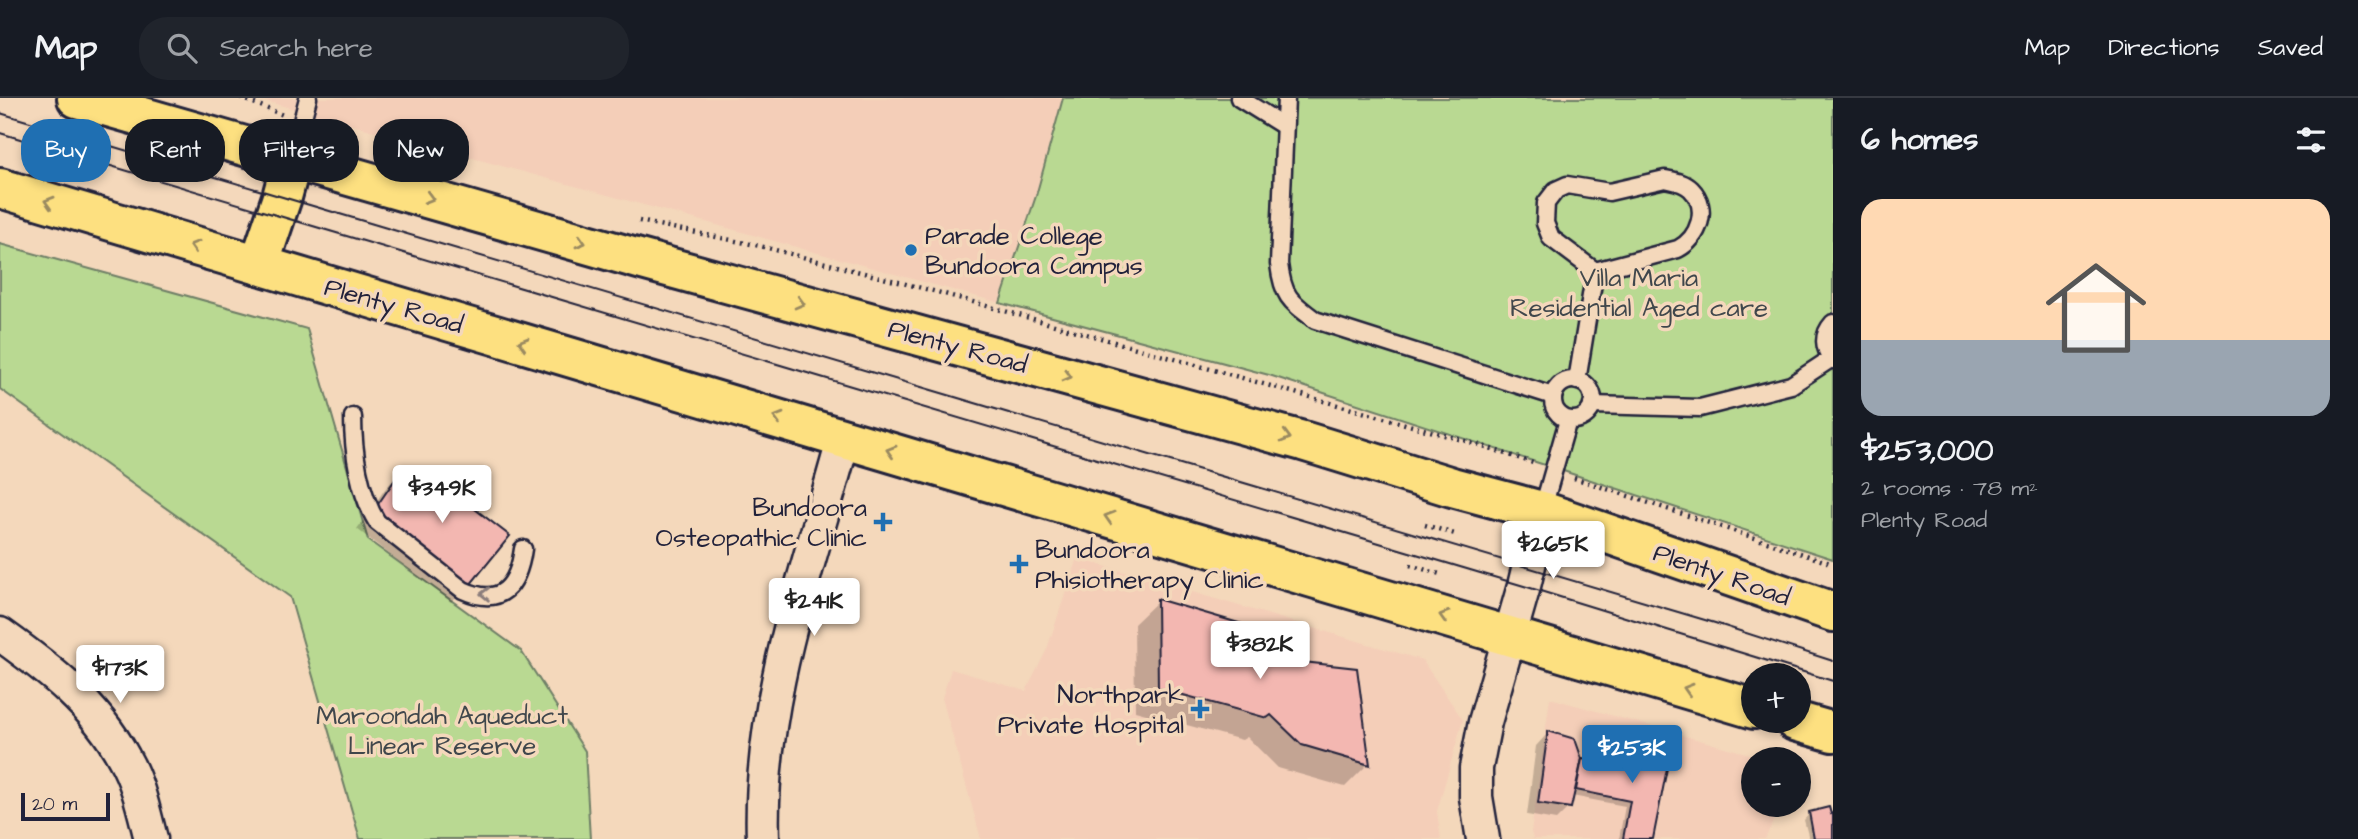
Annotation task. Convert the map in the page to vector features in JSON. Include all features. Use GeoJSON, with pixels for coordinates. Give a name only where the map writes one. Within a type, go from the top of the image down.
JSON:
{"type":"FeatureCollection","features":[{"type":"Feature","properties":{"kind":"highway","name":"Plenty Road"},"geometry":{"type":"LineString","coordinates":[[77,98],[239,145]]}},
{"type":"Feature","properties":{"kind":"highway","name":"Plenty Road"},"geometry":{"type":"LineString","coordinates":[[359,179],[639,259],[1303,441],[1542,512],[1833,612]]}},
{"type":"Feature","properties":{"kind":"highway"},"geometry":{"type":"LineString","coordinates":[[259,265],[286,182]]}},
{"type":"Feature","properties":{"kind":"highway","name":"Plenty Road"},"geometry":{"type":"LineString","coordinates":[[0,188],[1741,705]]}},
{"type":"Feature","properties":{"kind":"highway"},"geometry":{"type":"LineString","coordinates":[[1811,726],[1833,733]]}},
{"type":"Feature","properties":{"kind":"street"},"geometry":{"type":"LineString","coordinates":[[763,839],[767,747],[778,679],[794,609],[844,437]]}},
{"type":"Feature","properties":{"kind":"street"},"geometry":{"type":"LineString","coordinates":[[1483,839],[1476,797],[1476,768],[1485,722],[1542,512]]}},
{"type":"Feature","properties":{"kind":"street"},"geometry":{"type":"LineString","coordinates":[[0,634],[65,683],[89,707],[125,759],[138,792],[151,839]]}},
{"type":"Feature","properties":{"kind":"lane"},"geometry":{"type":"LineString","coordinates":[[303,119],[308,98]]}},
{"type":"Feature","properties":{"kind":"lane"},"geometry":{"type":"LineString","coordinates":[[1239,98],[1284,126]]}},
{"type":"Feature","properties":{"kind":"lane"},"geometry":{"type":"LineString","coordinates":[[1286,98],[1279,264],[1282,282],[1291,302],[1315,320],[1553,396]]}},
{"type":"Feature","properties":{"kind":"lane"},"geometry":{"type":"LineString","coordinates":[[1665,179],[1681,182],[1691,189],[1699,202],[1701,217],[1690,243],[1678,249],[1595,271],[1551,238],[1545,223],[1546,203],[1556,190],[1567,185],[1609,192],[1665,179]]}},
{"type":"Feature","properties":{"kind":"lane"},"geometry":{"type":"LineString","coordinates":[[1577,381],[1595,271]]}},
{"type":"Feature","properties":{"kind":"lane"},"geometry":{"type":"LineString","coordinates":[[1592,405],[1700,408],[1791,385],[1832,359],[1825,343],[1825,334],[1833,323]]}},
{"type":"Feature","properties":{"kind":"lane"},"geometry":{"type":"LineString","coordinates":[[1571,380],[1577,381],[1591,393],[1592,405],[1586,415],[1568,420],[1557,413],[1552,402],[1553,396],[1560,385],[1571,380]]}},
{"type":"Feature","properties":{"kind":"lane"},"geometry":{"type":"LineString","coordinates":[[352,417],[353,440],[362,484],[370,511],[377,522],[463,590],[486,595],[497,594],[509,588],[516,580],[523,549]]}},
{"type":"Feature","properties":{"kind":"lane"},"geometry":{"type":"LineString","coordinates":[[1542,512],[1568,420]]}},
{"type":"Feature","properties":{"kind":"path"},"geometry":{"type":"LineString","coordinates":[[241,98],[294,119]]}},
{"type":"Feature","properties":{"kind":"path"},"geometry":{"type":"LineString","coordinates":[[635,220],[760,246],[941,293],[1483,446],[1833,564]]}},
{"type":"Feature","properties":{"kind":"path"},"geometry":{"type":"LineString","coordinates":[[1425,525],[1455,534]]}},
{"type":"Feature","properties":{"kind":"path"},"geometry":{"type":"LineString","coordinates":[[1410,565],[1443,575]]}},
{"type":"Feature","properties":{"kind":"shaded area","name":"Parade College Bundoora Campus"},"geometry":{"type":"Polygon","coordinates":[[[254,98],[1063,98],[1036,196],[1000,303],[469,157],[469,119],[373,119],[373,131],[359,127],[359,119],[330,119],[254,98]]]}},
{"type":"Feature","properties":{"kind":"shaded area","name":"Northpark Private Hospital"},"geometry":{"type":"Polygon","coordinates":[[[1077,558],[1422,660],[1463,720],[1437,811],[1441,839],[981,839],[942,698],[951,669],[1026,691],[1047,649],[1077,558]]]}},
{"type":"Feature","properties":{"kind":"shaded area"},"geometry":{"type":"Polygon","coordinates":[[[1550,698],[1741,752],[1741,817],[1775,817],[1765,839],[1533,839],[1531,832],[1550,698]]]}},
{"type":"Feature","properties":{"kind":"green space","name":"Villa Maria Residential Aged care"},"geometry":{"type":"Polygon","coordinates":[[[1063,98],[1833,98],[1833,559],[1269,375],[1000,303],[1036,196],[1063,98]]]}},
{"type":"Feature","properties":{"kind":"green space","name":"Maroondah Aqueduct Linear Reserve"},"geometry":{"type":"Polygon","coordinates":[[[0,244],[307,329],[368,540],[521,651],[585,751],[590,839],[360,839],[290,597],[0,389],[0,244]]]}},
{"type":"Feature","properties":{"kind":"building"},"geometry":{"type":"Polygon","coordinates":[[[403,468],[429,488],[436,479],[510,536],[470,585],[374,510],[403,468]]]}},
{"type":"Feature","properties":{"kind":"building"},"geometry":{"type":"Polygon","coordinates":[[[1157,599],[1242,624],[1285,660],[1357,668],[1370,765],[1302,745],[1271,715],[1267,718],[1158,688],[1157,599]]]}},
{"type":"Feature","properties":{"kind":"building"},"geometry":{"type":"Polygon","coordinates":[[[1548,731],[1575,739],[1582,759],[1571,808],[1538,803],[1548,731]]]}},
{"type":"Feature","properties":{"kind":"building"},"geometry":{"type":"Polygon","coordinates":[[[1637,736],[1672,743],[1653,839],[1623,839],[1630,801],[1576,790],[1582,759],[1630,768],[1637,736]]]}},
{"type":"Feature","properties":{"kind":"building"},"geometry":{"type":"Polygon","coordinates":[[[1829,807],[1831,814],[1833,813],[1833,839],[1814,839],[1811,812],[1829,807]]]}},
{"type":"Feature","properties":{"kind":"tram line"},"geometry":{"type":"LineString","coordinates":[[0,113],[1715,623],[1833,661]]}},
{"type":"Feature","properties":{"kind":"tram line"},"geometry":{"type":"LineString","coordinates":[[0,133],[1524,586],[1833,681]]}},
{"type":"Feature","properties":{"kind":"place","name":"Parade College Bundoora Campus"},"geometry":{"type":"Point","coordinates":[911,250]}},
{"type":"Feature","properties":{"kind":"place","name":"Bundoora Osteopathic Clinic"},"geometry":{"type":"Point","coordinates":[883,522]}},
{"type":"Feature","properties":{"kind":"place","name":"Bundoora Phisiotherapy Clinic"},"geometry":{"type":"Point","coordinates":[1019,564]}},
{"type":"Feature","properties":{"kind":"place","name":"Northpark Private Hospital"},"geometry":{"type":"Point","coordinates":[1200,709]}}]}
